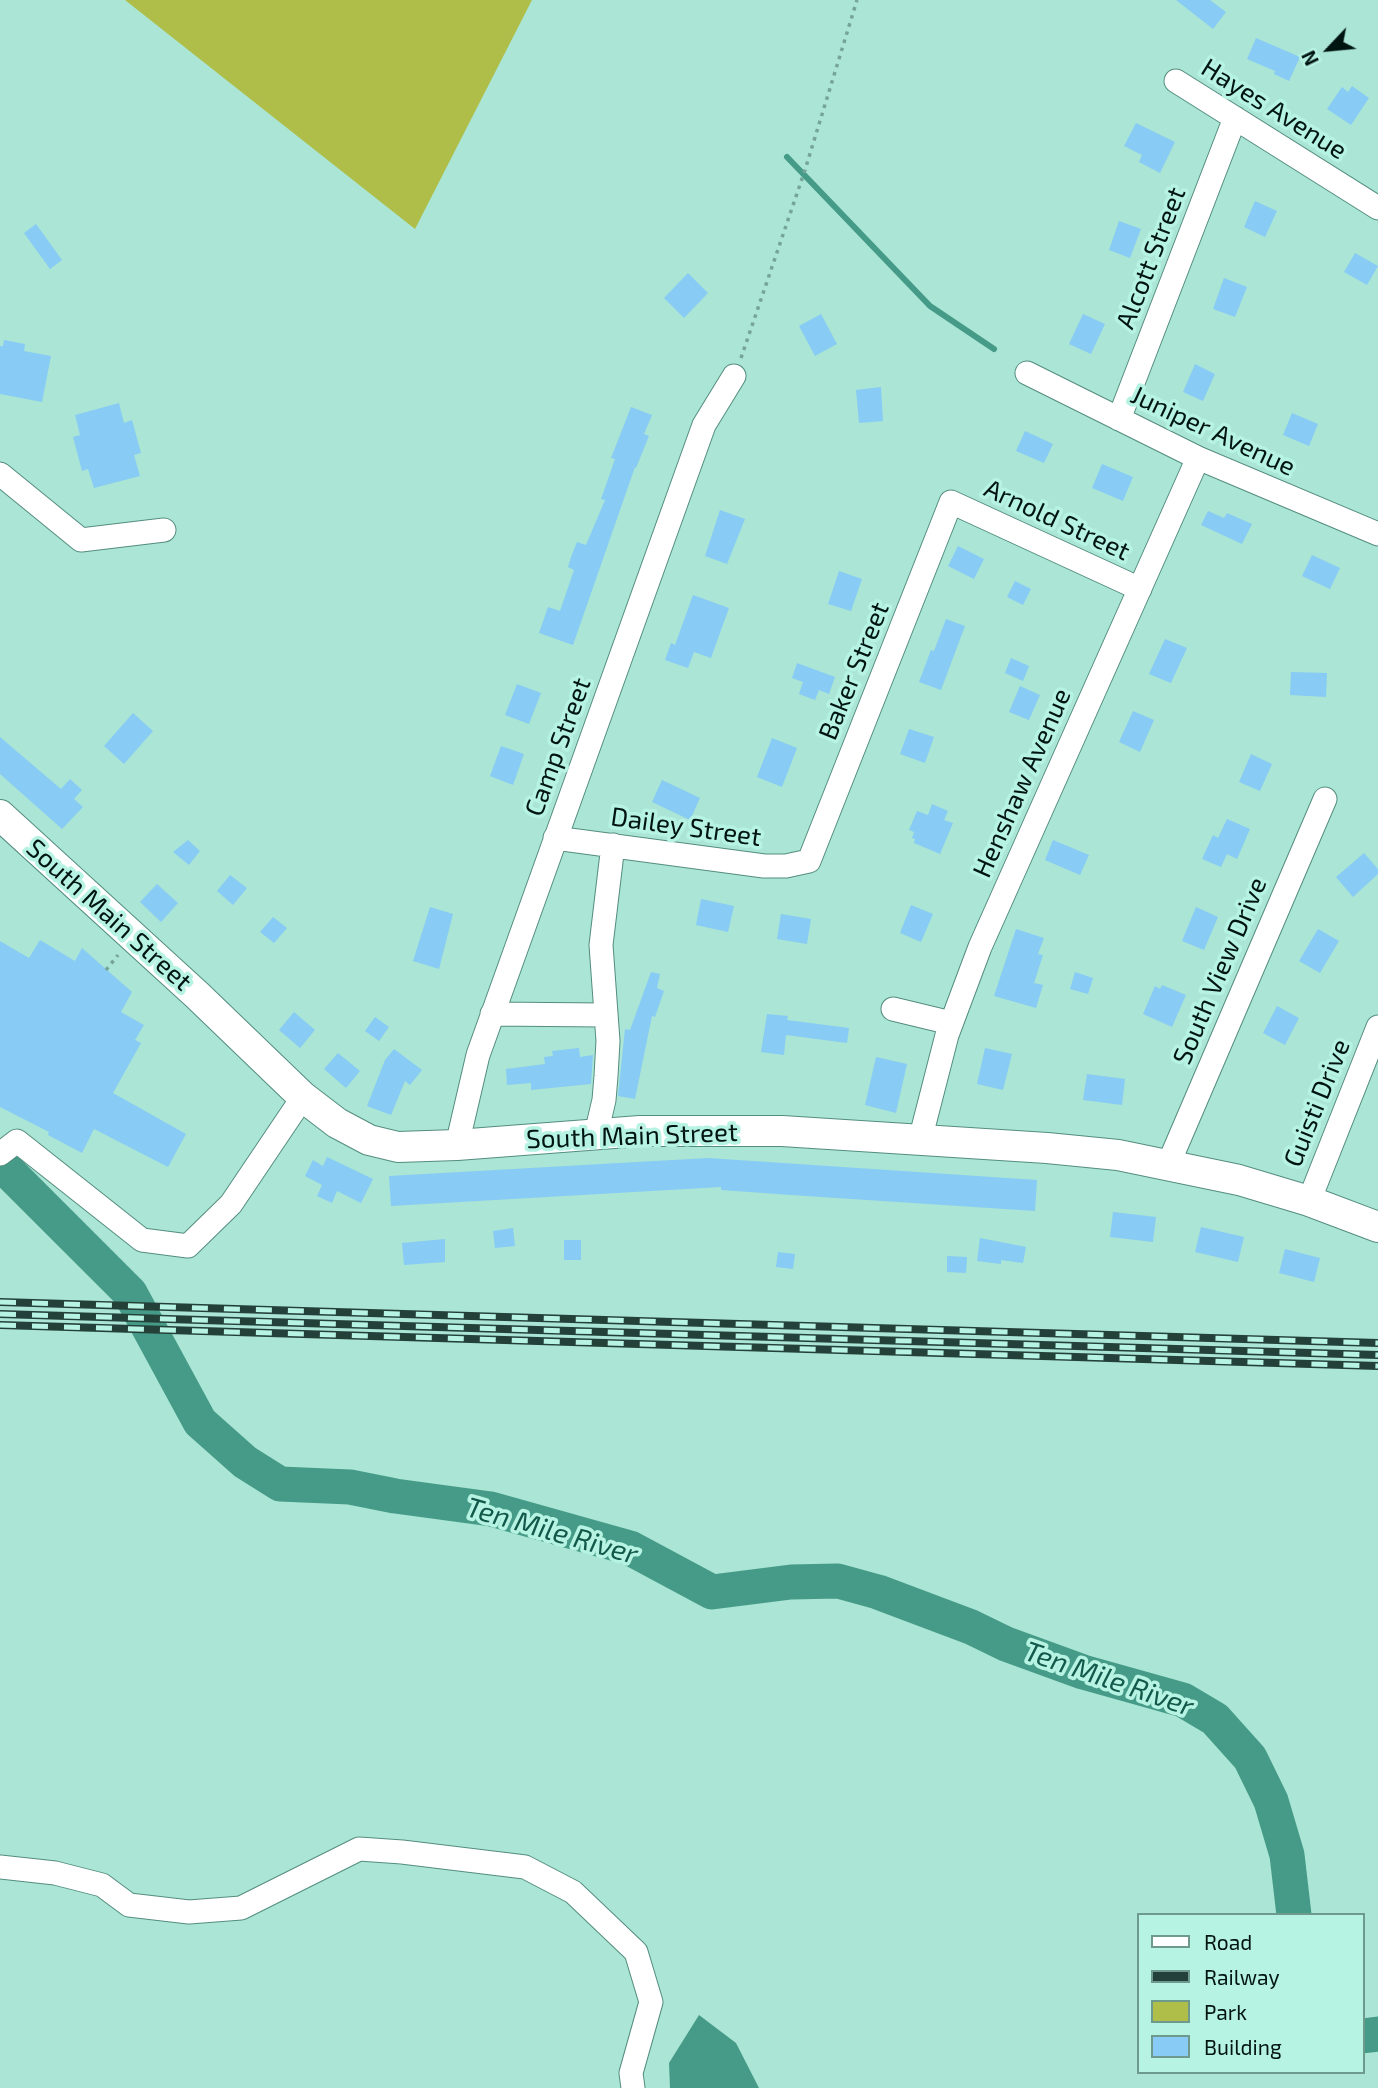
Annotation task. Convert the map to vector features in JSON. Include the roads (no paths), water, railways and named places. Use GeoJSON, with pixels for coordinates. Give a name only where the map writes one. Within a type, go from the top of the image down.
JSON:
{"type":"FeatureCollection","features":[{"type":"Feature","properties":{"kind":"main road","name":"South Main Street"},"geometry":{"type":"LineString","coordinates":[[0,815],[197,995],[303,1097],[337,1123],[369,1140],[398,1147],[640,1131],[782,1130],[1106,1154],[1239,1180],[1309,1201],[1378,1227]]}},
{"type":"Feature","properties":{"kind":"street","name":"Hayes Avenue"},"geometry":{"type":"LineString","coordinates":[[1176,81],[1378,208]]}},
{"type":"Feature","properties":{"kind":"street","name":"Alcott Street"},"geometry":{"type":"LineString","coordinates":[[1119,419],[1235,118]]}},
{"type":"Feature","properties":{"kind":"street","name":"Juniper Avenue"},"geometry":{"type":"LineString","coordinates":[[1027,373],[1198,458],[1378,534]]}},
{"type":"Feature","properties":{"kind":"street","name":"Camp Street"},"geometry":{"type":"LineString","coordinates":[[457,1145],[478,1055],[555,838],[704,425],[734,376]]}},
{"type":"Feature","properties":{"kind":"street","name":"Henshaw Avenue"},"geometry":{"type":"LineString","coordinates":[[920,1140],[951,1023],[980,947],[1198,458]]}},
{"type":"Feature","properties":{"kind":"street"},"geometry":{"type":"LineString","coordinates":[[0,474],[81,540],[164,530]]}},
{"type":"Feature","properties":{"kind":"street","name":"Arnold Street"},"geometry":{"type":"LineString","coordinates":[[951,502],[1140,589]]}},
{"type":"Feature","properties":{"kind":"street","name":"Baker Street"},"geometry":{"type":"LineString","coordinates":[[809,861],[951,502]]}},
{"type":"Feature","properties":{"kind":"street","name":"South View Drive"},"geometry":{"type":"LineString","coordinates":[[1168,1165],[1325,799]]}},
{"type":"Feature","properties":{"kind":"street","name":"Dailey Street"},"geometry":{"type":"LineString","coordinates":[[555,838],[764,866],[786,866],[809,861]]}},
{"type":"Feature","properties":{"kind":"street"},"geometry":{"type":"LineString","coordinates":[[596,1134],[604,1100],[606,1076],[608,1041],[601,945],[613,845]]}},
{"type":"Feature","properties":{"kind":"street"},"geometry":{"type":"LineString","coordinates":[[893,1009],[951,1023]]}},
{"type":"Feature","properties":{"kind":"street"},"geometry":{"type":"LineString","coordinates":[[492,1014],[604,1014]]}},
{"type":"Feature","properties":{"kind":"street","name":"Guisti Drive"},"geometry":{"type":"LineString","coordinates":[[1309,1201],[1378,1027]]}},
{"type":"Feature","properties":{"kind":"street"},"geometry":{"type":"LineString","coordinates":[[1,1153],[17,1141],[142,1240],[188,1245],[231,1204],[303,1097]]}},
{"type":"Feature","properties":{"kind":"street"},"geometry":{"type":"LineString","coordinates":[[0,1867],[55,1873],[102,1885],[129,1905],[189,1912],[241,1908],[359,1849],[525,1867],[573,1892],[636,1952],[651,2002],[631,2073],[633,2088]]}},
{"type":"Feature","properties":{"kind":"waterway"},"geometry":{"type":"LineString","coordinates":[[787,157],[930,306],[994,349]]}},
{"type":"Feature","properties":{"kind":"waterway","name":"Ten Mile River"},"geometry":{"type":"LineString","coordinates":[[0,1163],[130,1293],[200,1422],[245,1462],[280,1484],[350,1487],[491,1509],[630,1548],[712,1592],[791,1582],[838,1581],[878,1592],[1083,1672],[1183,1700],[1215,1719],[1250,1758],[1271,1801],[1287,1855],[1294,1913]]}},
{"type":"Feature","properties":{"kind":"waterway","name":"Ten Mile River"},"geometry":{"type":"LineString","coordinates":[[1364,2036],[1378,2034]]}},
{"type":"Feature","properties":{"kind":"railway"},"geometry":{"type":"LineString","coordinates":[[0,1302],[1378,1343]]}},
{"type":"Feature","properties":{"kind":"railway"},"geometry":{"type":"LineString","coordinates":[[0,1314],[1378,1355]]}},
{"type":"Feature","properties":{"kind":"railway"},"geometry":{"type":"LineString","coordinates":[[0,1325],[1378,1366]]}}]}
